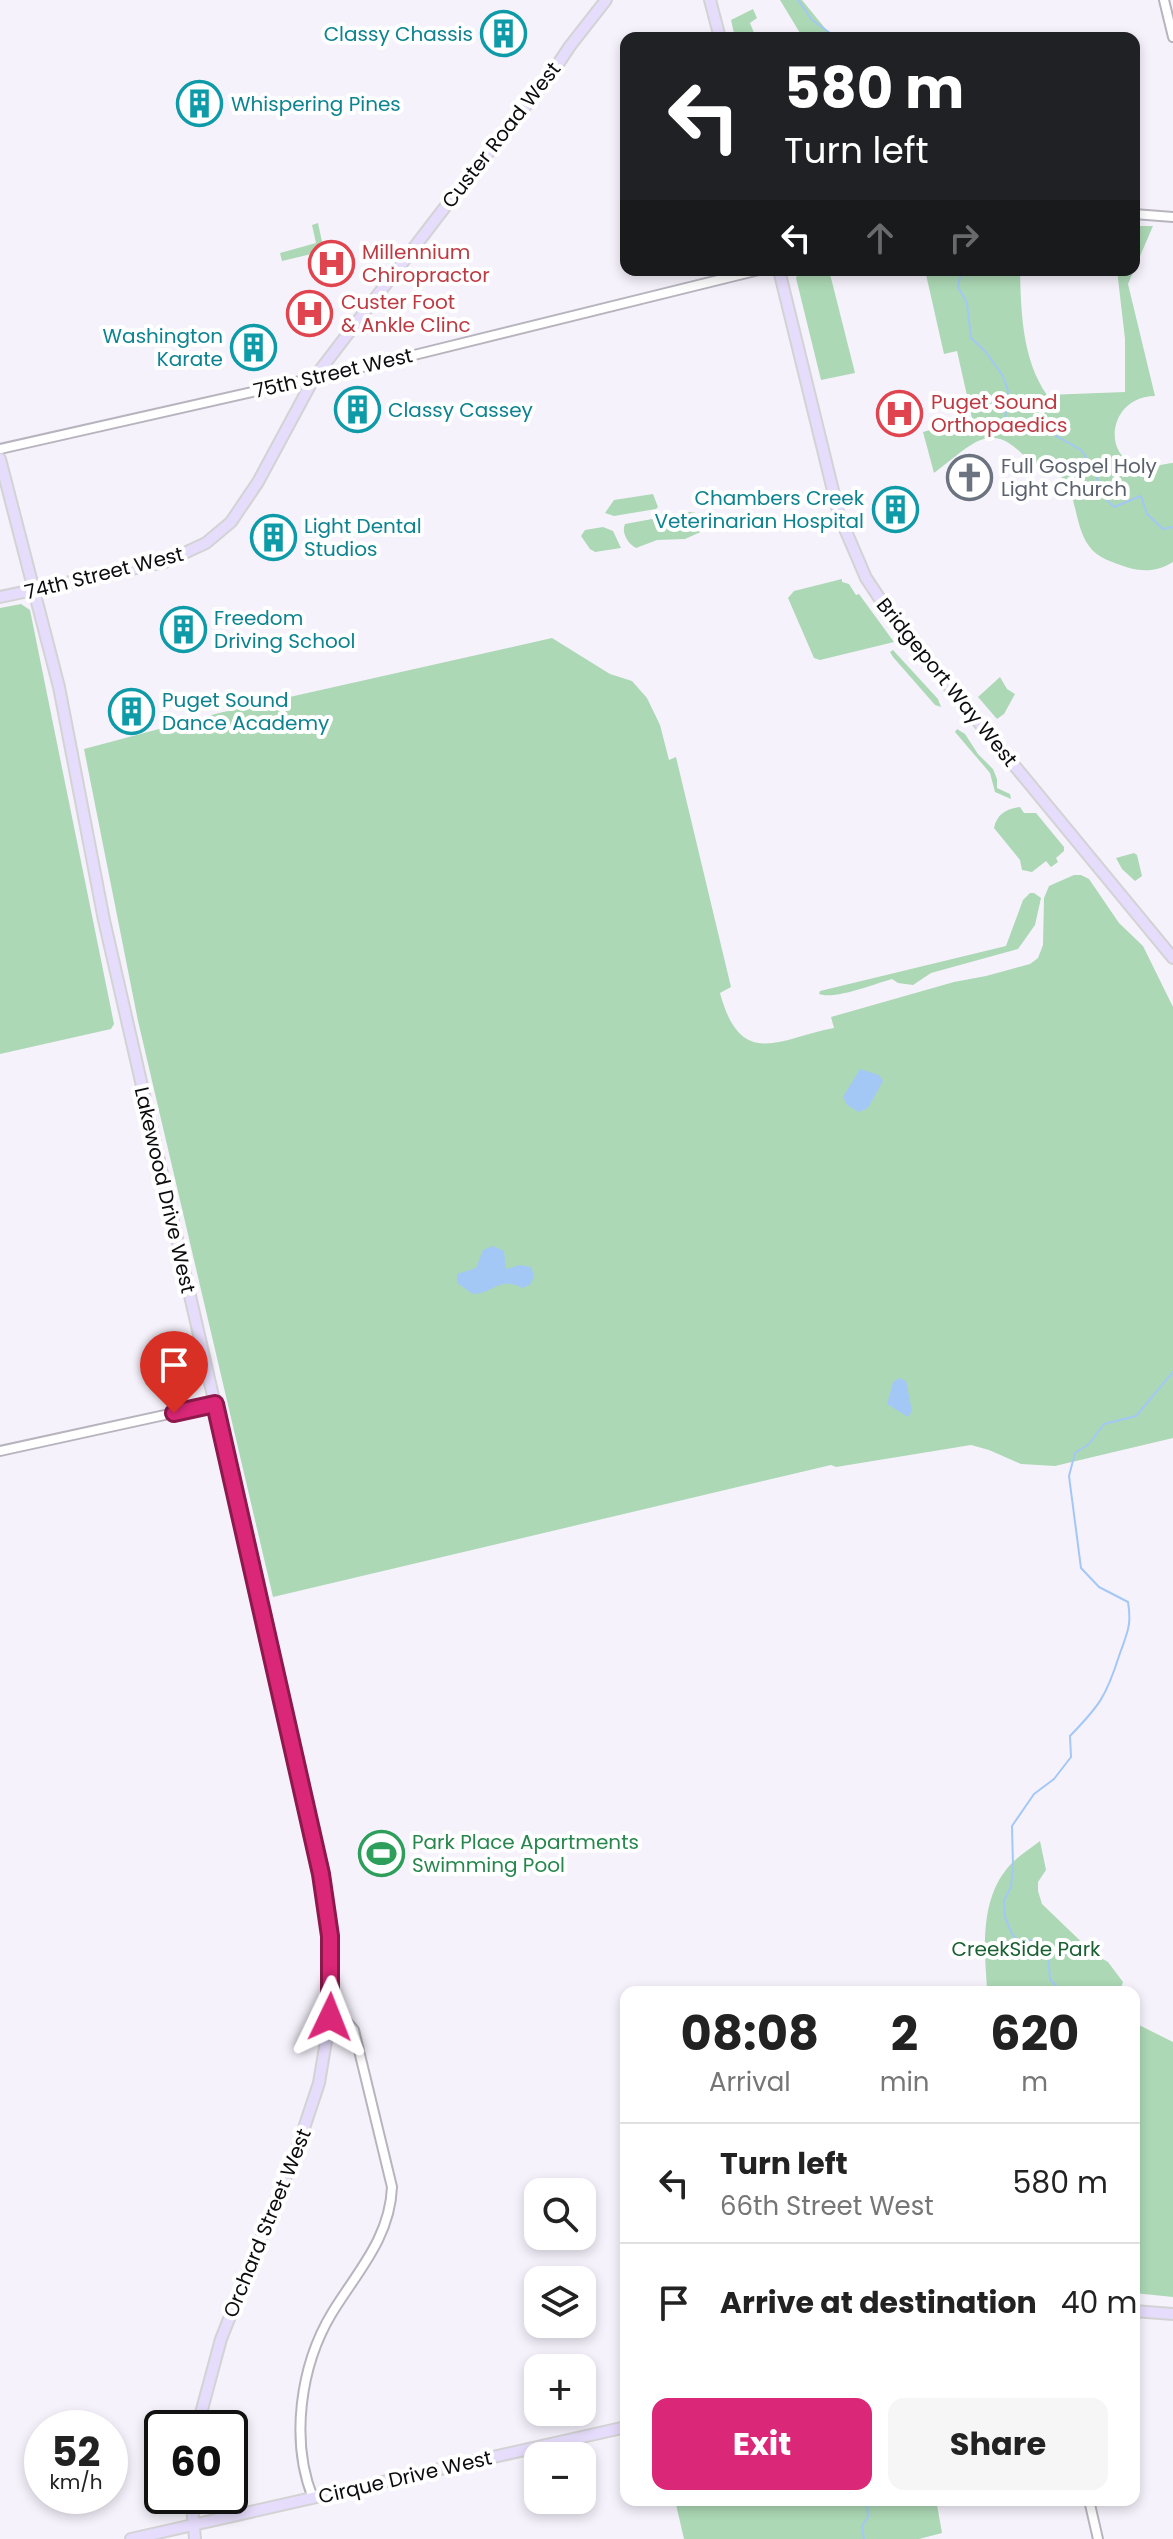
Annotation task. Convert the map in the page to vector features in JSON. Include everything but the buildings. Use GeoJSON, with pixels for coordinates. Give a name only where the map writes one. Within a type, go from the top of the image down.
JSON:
{"type":"FeatureCollection","features":[{"type":"Feature","properties":{"kind":"main road","name":"Custer Road West"},"geometry":{"type":"LineString","coordinates":[[206,543],[220,533],[242,508],[314,378],[606,0]]}},
{"type":"Feature","properties":{"kind":"main road"},"geometry":{"type":"LineString","coordinates":[[710,0],[718,32]]}},
{"type":"Feature","properties":{"kind":"main road","name":"Bridgeport Way West"},"geometry":{"type":"LineString","coordinates":[[780,276],[839,515],[866,578],[892,617],[1173,958]]}},
{"type":"Feature","properties":{"kind":"main road","name":"Lakewood Drive West"},"geometry":{"type":"LineString","coordinates":[[0,459],[36,590],[76,766],[104,920],[321,1874],[330,1936],[330,2017]]}},
{"type":"Feature","properties":{"kind":"main road","name":"74th Street West"},"geometry":{"type":"LineString","coordinates":[[0,597],[165,562],[206,543]]}},
{"type":"Feature","properties":{"kind":"main road","name":"Orchard Street West"},"geometry":{"type":"LineString","coordinates":[[202,2410],[221,2339],[312,2107],[330,2017]]}},
{"type":"Feature","properties":{"kind":"main road"},"geometry":{"type":"LineString","coordinates":[[1140,2308],[1173,2311]]}},
{"type":"Feature","properties":{"kind":"main road","name":"Cirque Drive West"},"geometry":{"type":"LineString","coordinates":[[131,2539],[620,2426]]}},
{"type":"Feature","properties":{"kind":"main road"},"geometry":{"type":"LineString","coordinates":[[192,2514],[195,2539]]}},
{"type":"Feature","properties":{"kind":"street"},"geometry":{"type":"LineString","coordinates":[[1164,0],[1173,37]]}},
{"type":"Feature","properties":{"kind":"street"},"geometry":{"type":"LineString","coordinates":[[1140,214],[1173,217]]}},
{"type":"Feature","properties":{"kind":"street","name":"75th Street West"},"geometry":{"type":"LineString","coordinates":[[0,449],[314,378],[734,276]]}},
{"type":"Feature","properties":{"kind":"street"},"geometry":{"type":"LineString","coordinates":[[0,1451],[215,1404]]}},
{"type":"Feature","properties":{"kind":"street"},"geometry":{"type":"LineString","coordinates":[[313,2498],[304,2464],[301,2432],[307,2377],[328,2320],[383,2235],[390,2214],[392,2187],[354,2030],[346,2021],[330,2017]]}},
{"type":"Feature","properties":{"kind":"street"},"geometry":{"type":"LineString","coordinates":[[1090,2506],[1098,2539]]}},
{"type":"Feature","properties":{"kind":"green space"},"geometry":{"type":"Polygon","coordinates":[[[780,0],[802,0],[828,32],[799,32],[780,0]]]}},
{"type":"Feature","properties":{"kind":"green space"},"geometry":{"type":"Polygon","coordinates":[[[753,9],[757,18],[750,23],[754,32],[734,32],[731,20],[753,9]]]}},
{"type":"Feature","properties":{"kind":"green space"},"geometry":{"type":"Polygon","coordinates":[[[318,223],[324,251],[282,261],[280,253],[316,243],[312,225],[318,223]]]}},
{"type":"Feature","properties":{"kind":"green space"},"geometry":{"type":"Polygon","coordinates":[[[1140,226],[1153,226],[1140,256],[1140,226]]]}},
{"type":"Feature","properties":{"kind":"green space"},"geometry":{"type":"Polygon","coordinates":[[[831,276],[855,373],[821,380],[796,278],[831,276]]]}},
{"type":"Feature","properties":{"kind":"green space"},"geometry":{"type":"Polygon","coordinates":[[[926,276],[1020,276],[1022,319],[1028,351],[1047,395],[1125,392],[1125,339],[1118,276],[1131,276],[1128,284],[1155,396],[1140,398],[1120,414],[1115,437],[1124,458],[1135,465],[1149,467],[1173,463],[1173,562],[1161,568],[1138,570],[1097,554],[1083,534],[1072,497],[1060,477],[1050,470],[1034,467],[1007,442],[995,438],[984,439],[962,451],[934,473],[923,432],[972,418],[957,351],[944,354],[926,276]]]}},
{"type":"Feature","properties":{"kind":"green space"},"geometry":{"type":"Polygon","coordinates":[[[653,494],[656,509],[614,516],[605,513],[614,500],[653,494]]]}},
{"type":"Feature","properties":{"kind":"green space"},"geometry":{"type":"Polygon","coordinates":[[[696,513],[704,522],[705,530],[685,539],[657,540],[636,548],[625,534],[625,524],[696,513]]]}},
{"type":"Feature","properties":{"kind":"green space"},"geometry":{"type":"Polygon","coordinates":[[[603,527],[613,531],[621,548],[595,552],[590,549],[581,536],[585,530],[603,527]]]}},
{"type":"Feature","properties":{"kind":"green space"},"geometry":{"type":"Polygon","coordinates":[[[842,579],[856,595],[859,594],[894,642],[820,660],[814,658],[788,598],[794,591],[842,579]]]}},
{"type":"Feature","properties":{"kind":"green space"},"geometry":{"type":"Polygon","coordinates":[[[21,604],[30,610],[114,1024],[111,1029],[0,1054],[0,608],[21,604]]]}},
{"type":"Feature","properties":{"kind":"green space"},"geometry":{"type":"Polygon","coordinates":[[[552,638],[610,674],[632,681],[647,698],[660,725],[669,760],[676,757],[731,987],[720,993],[739,1033],[751,1041],[765,1044],[780,1042],[834,1028],[831,1017],[1030,964],[1038,958],[1043,945],[1044,898],[1049,886],[1074,875],[1089,879],[1119,923],[1143,946],[1173,1007],[1173,1438],[1055,1466],[1021,1464],[971,1445],[836,1467],[831,1465],[273,1597],[138,1021],[84,749],[219,713],[552,638]]]}},
{"type":"Feature","properties":{"kind":"green space"},"geometry":{"type":"Polygon","coordinates":[[[893,650],[938,699],[941,707],[935,705],[893,657],[890,652],[893,650]]]}},
{"type":"Feature","properties":{"kind":"green space"},"geometry":{"type":"Polygon","coordinates":[[[1000,677],[1007,689],[1015,694],[1004,714],[997,719],[978,697],[1000,677]]]}},
{"type":"Feature","properties":{"kind":"green space"},"geometry":{"type":"Polygon","coordinates":[[[957,729],[965,734],[993,769],[997,788],[1010,794],[1011,799],[995,792],[990,773],[955,732],[957,729]]]}},
{"type":"Feature","properties":{"kind":"green space"},"geometry":{"type":"Polygon","coordinates":[[[1020,807],[1024,813],[1036,813],[1064,847],[1056,858],[1058,862],[1051,867],[1046,861],[1032,872],[1022,870],[1020,860],[994,828],[1003,813],[1020,807]]]}},
{"type":"Feature","properties":{"kind":"green space"},"geometry":{"type":"Polygon","coordinates":[[[1134,853],[1142,876],[1135,881],[1116,858],[1134,853]]]}},
{"type":"Feature","properties":{"kind":"green space"},"geometry":{"type":"Polygon","coordinates":[[[1030,893],[1041,898],[1035,925],[1018,949],[931,973],[913,985],[892,979],[844,993],[819,994],[820,991],[1006,946],[1023,900],[1030,893]]]}},
{"type":"Feature","properties":{"kind":"green space","name":"CreekSide Park"},"geometry":{"type":"Polygon","coordinates":[[[1040,1841],[1046,1870],[1038,1882],[1042,1904],[1094,1954],[1108,1962],[1123,1982],[1122,1986],[987,1986],[986,1924],[993,1892],[1000,1878],[1020,1856],[1040,1841]]]}},
{"type":"Feature","properties":{"kind":"green space"},"geometry":{"type":"Polygon","coordinates":[[[1140,2026],[1173,2042],[1173,2297],[1140,2294],[1140,2026]]]}},
{"type":"Feature","properties":{"kind":"green space"},"geometry":{"type":"Polygon","coordinates":[[[676,2506],[937,2506],[942,2533],[919,2539],[684,2539],[676,2506]]]}},
{"type":"Feature","properties":{"kind":"water"},"geometry":{"type":"Polygon","coordinates":[[[860,1069],[879,1075],[883,1081],[868,1108],[859,1112],[847,1105],[843,1097],[860,1069]]]}},
{"type":"Feature","properties":{"kind":"water"},"geometry":{"type":"Polygon","coordinates":[[[493,1246],[504,1251],[506,1269],[520,1265],[531,1267],[534,1275],[531,1284],[523,1288],[502,1284],[473,1294],[457,1283],[457,1274],[476,1268],[483,1250],[493,1246]]]}},
{"type":"Feature","properties":{"kind":"water"},"geometry":{"type":"Polygon","coordinates":[[[899,1378],[906,1381],[912,1411],[908,1417],[887,1404],[893,1382],[899,1378]]]}},
{"type":"Feature","properties":{"kind":"waterway"},"geometry":{"type":"LineString","coordinates":[[798,0],[812,20],[829,32]]}},
{"type":"Feature","properties":{"kind":"waterway"},"geometry":{"type":"LineString","coordinates":[[960,276],[958,287],[967,303],[971,338],[1003,376],[1008,391],[1004,425],[1030,421],[1081,450],[1092,466],[1105,498],[1114,507],[1141,496],[1147,514],[1163,529],[1173,527]]}},
{"type":"Feature","properties":{"kind":"waterway"},"geometry":{"type":"LineString","coordinates":[[1056,1986],[1050,1979],[1047,1945],[1038,1939],[1020,1943],[1012,1934],[1005,1917],[1004,1900],[1011,1887],[1013,1867],[1012,1826],[1034,1794],[1054,1779],[1071,1757],[1070,1736],[1095,1708],[1105,1691],[1129,1624],[1128,1602],[1099,1587],[1081,1568],[1069,1476],[1075,1453],[1089,1444],[1104,1424],[1136,1416],[1173,1372]]}},
{"type":"Feature","properties":{"kind":"waterway"},"geometry":{"type":"LineString","coordinates":[[864,2539],[862,2526],[868,2517],[867,2506]]}},
{"type":"Feature","properties":{"kind":"place","name":"Classy Chassis"},"geometry":{"type":"Point","coordinates":[504,34]}},
{"type":"Feature","properties":{"kind":"place","name":"Whispering Pines"},"geometry":{"type":"Point","coordinates":[200,104]}},
{"type":"Feature","properties":{"kind":"place","name":"Millennium Chiropractor"},"geometry":{"type":"Point","coordinates":[331,263]}},
{"type":"Feature","properties":{"kind":"place","name":"Custer Foot & Ankle Clinc"},"geometry":{"type":"Point","coordinates":[310,314]}},
{"type":"Feature","properties":{"kind":"place","name":"Washington Karate"},"geometry":{"type":"Point","coordinates":[254,348]}},
{"type":"Feature","properties":{"kind":"place","name":"Classy Cassey"},"geometry":{"type":"Point","coordinates":[357,410]}},
{"type":"Feature","properties":{"kind":"place","name":"Puget Sound Orthopaedics"},"geometry":{"type":"Point","coordinates":[900,413]}},
{"type":"Feature","properties":{"kind":"place","name":"Full Gospel Holy Light Church"},"geometry":{"type":"Point","coordinates":[970,478]}},
{"type":"Feature","properties":{"kind":"place","name":"Chambers Creek Veterinarian Hospital"},"geometry":{"type":"Point","coordinates":[895,509]}},
{"type":"Feature","properties":{"kind":"place","name":"Light Dental Studios"},"geometry":{"type":"Point","coordinates":[273,537]}},
{"type":"Feature","properties":{"kind":"place","name":"Freedom Driving School"},"geometry":{"type":"Point","coordinates":[183,630]}},
{"type":"Feature","properties":{"kind":"place","name":"Puget Sound Dance Academy"},"geometry":{"type":"Point","coordinates":[131,712]}},
{"type":"Feature","properties":{"kind":"place","name":"Park Place Apartments Swimming Pool"},"geometry":{"type":"Point","coordinates":[381,1854]}},
{"type":"Feature","properties":{"kind":"route"},"geometry":{"type":"LineString","coordinates":[[174,1413],[215,1404],[321,1874],[330,1936],[330,2017]]}}]}
